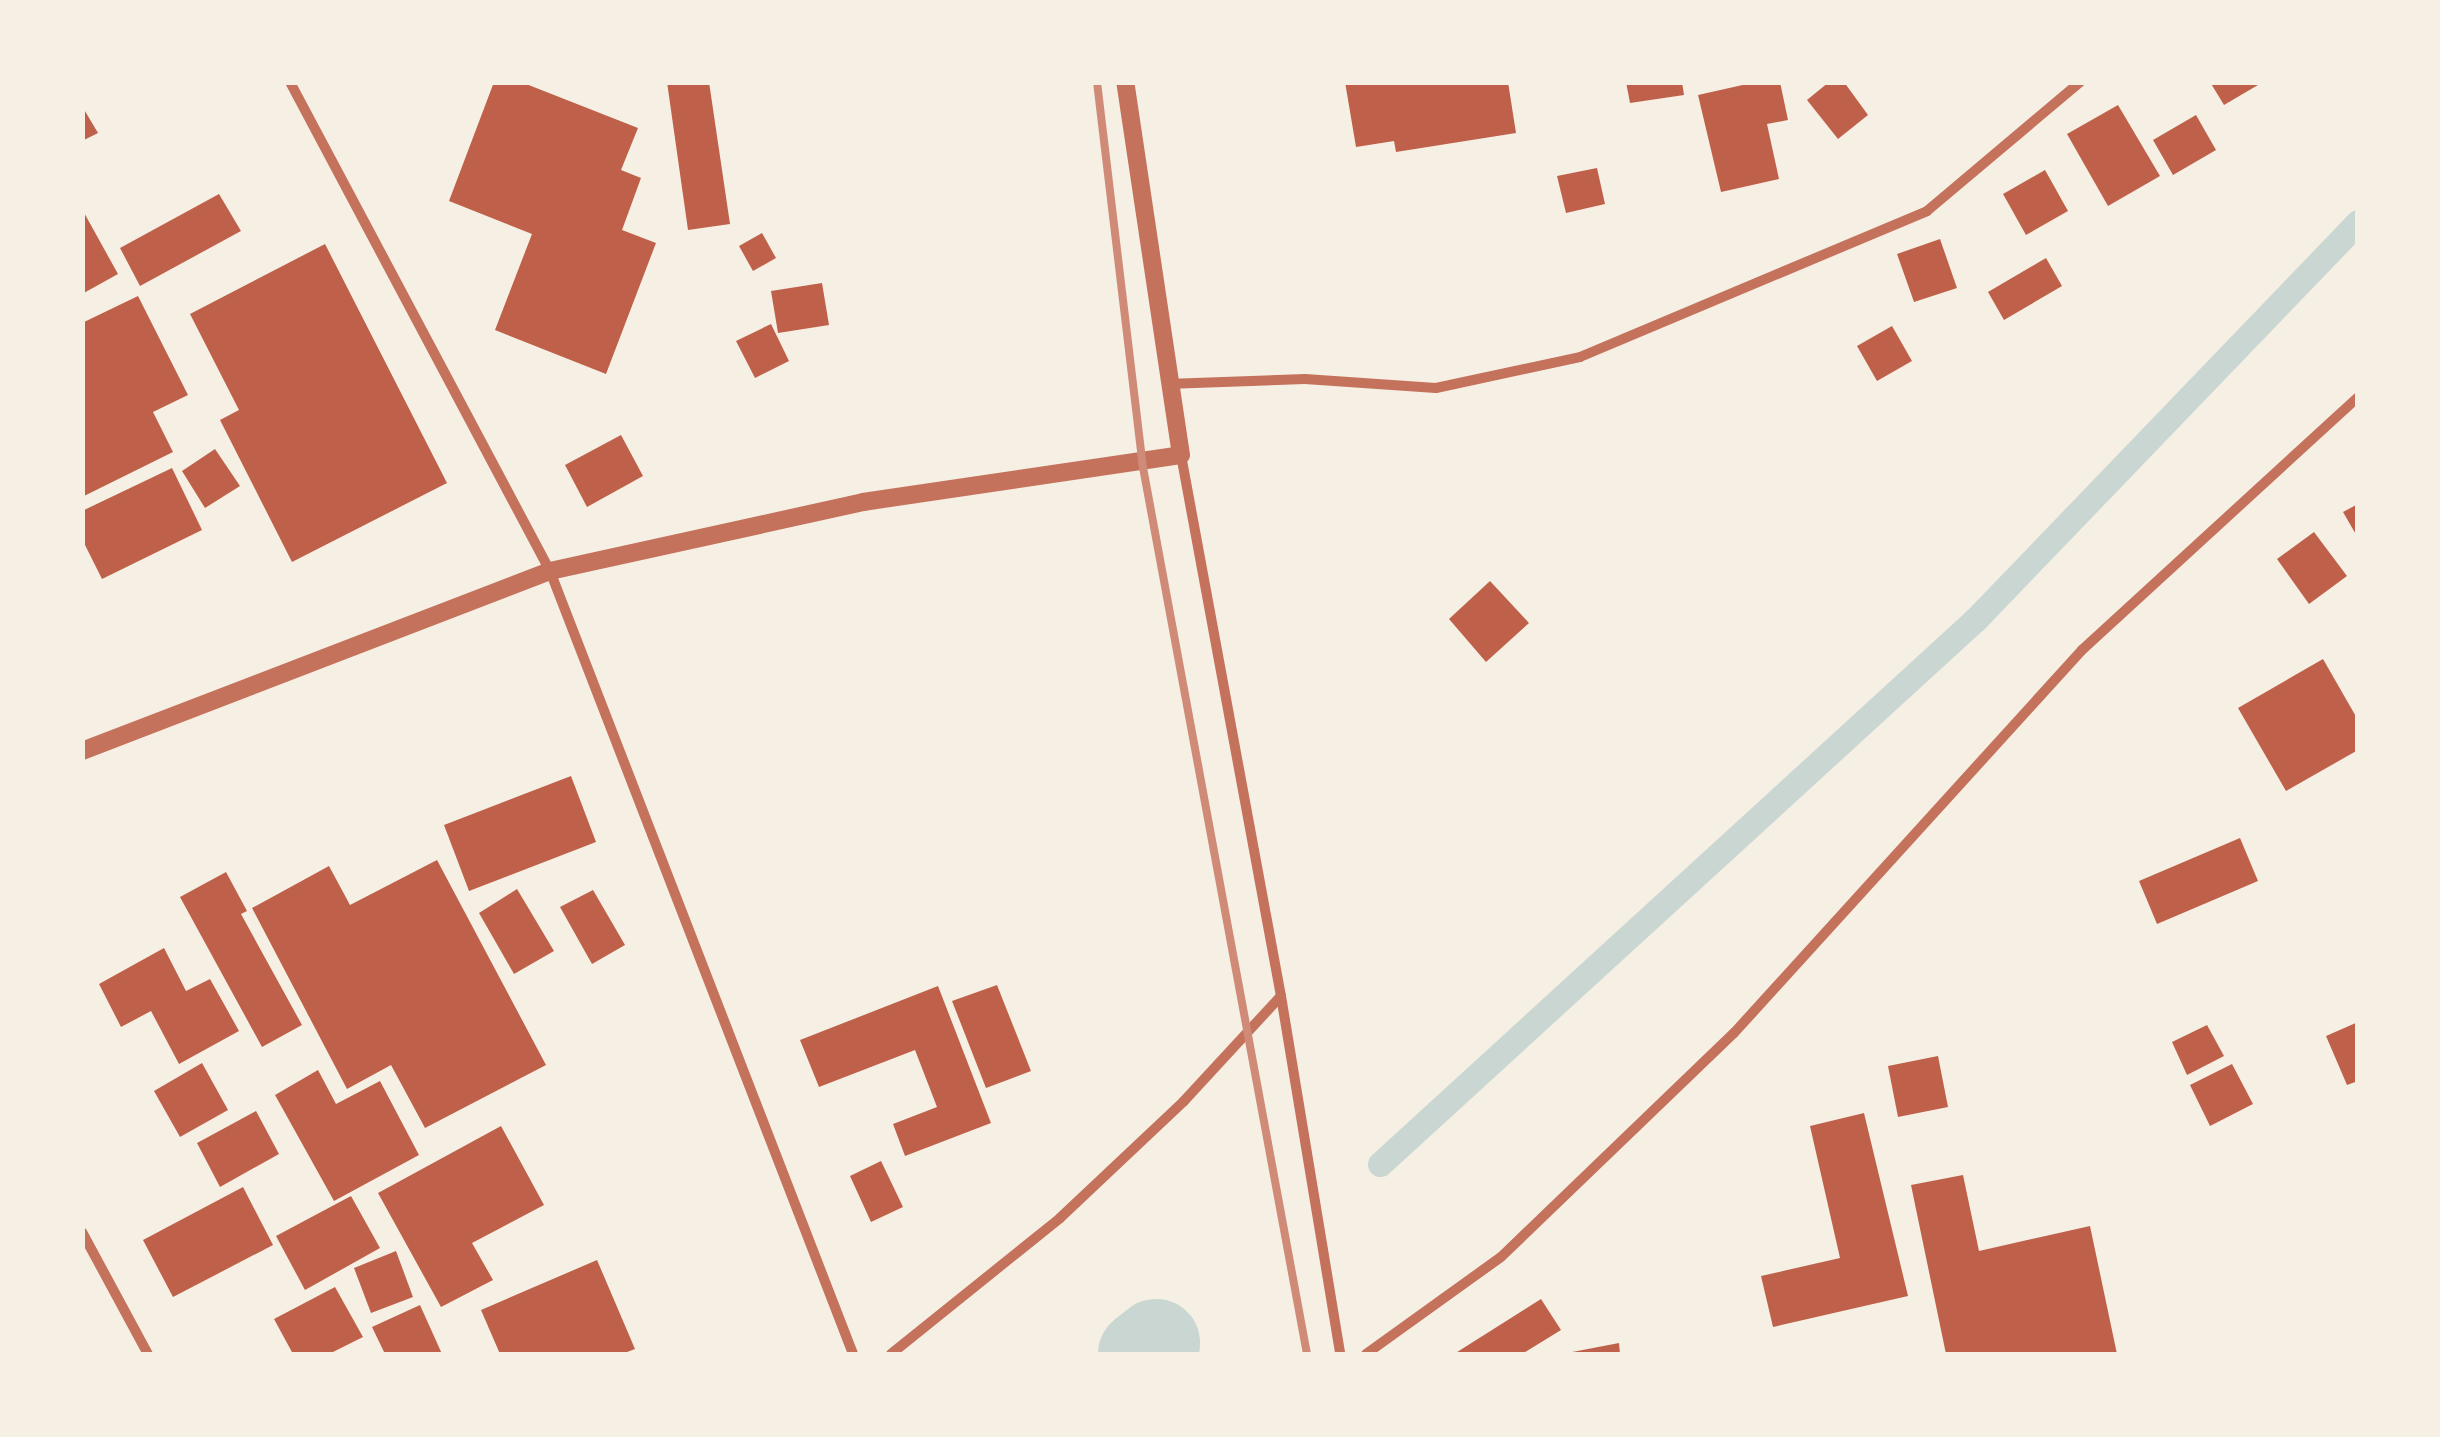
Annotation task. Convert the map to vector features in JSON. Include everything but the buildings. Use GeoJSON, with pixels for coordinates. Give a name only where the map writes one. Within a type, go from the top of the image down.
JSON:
{"type":"FeatureCollection","features":[{"type":"Feature","properties":{"kind":"street"},"geometry":{"type":"LineString","coordinates":[[290,82],[550,571],[852,1354]]}},
{"type":"Feature","properties":{"kind":"street"},"geometry":{"type":"LineString","coordinates":[[1126,82],[1167,384],[1282,996],[1340,1354]]}},
{"type":"Feature","properties":{"kind":"street"},"geometry":{"type":"LineString","coordinates":[[1167,384],[1305,378],[1436,388],[1580,357],[1927,210],[2080,82]]}},
{"type":"Feature","properties":{"kind":"street"},"geometry":{"type":"LineString","coordinates":[[1366,1354],[1501,1257],[1734,1033],[2082,650],[2358,396]]}},
{"type":"Feature","properties":{"kind":"street"},"geometry":{"type":"LineString","coordinates":[[82,751],[550,571],[863,502],[1181,455]]}},
{"type":"Feature","properties":{"kind":"street"},"geometry":{"type":"LineString","coordinates":[[891,1354],[1060,1218],[1184,1102],[1282,996]]}},
{"type":"Feature","properties":{"kind":"street"},"geometry":{"type":"LineString","coordinates":[[82,1232],[148,1354]]}},
{"type":"Feature","properties":{"kind":"waterway"},"geometry":{"type":"LineString","coordinates":[[1380,1164],[1975,620],[2358,222]]}},
{"type":"Feature","properties":{"kind":"waterway"},"geometry":{"type":"LineString","coordinates":[[1142,1354],[1156,1343]]}},
{"type":"Feature","properties":{"kind":"railway"},"geometry":{"type":"LineString","coordinates":[[1097,82],[1142,462],[1307,1354]]}}]}
